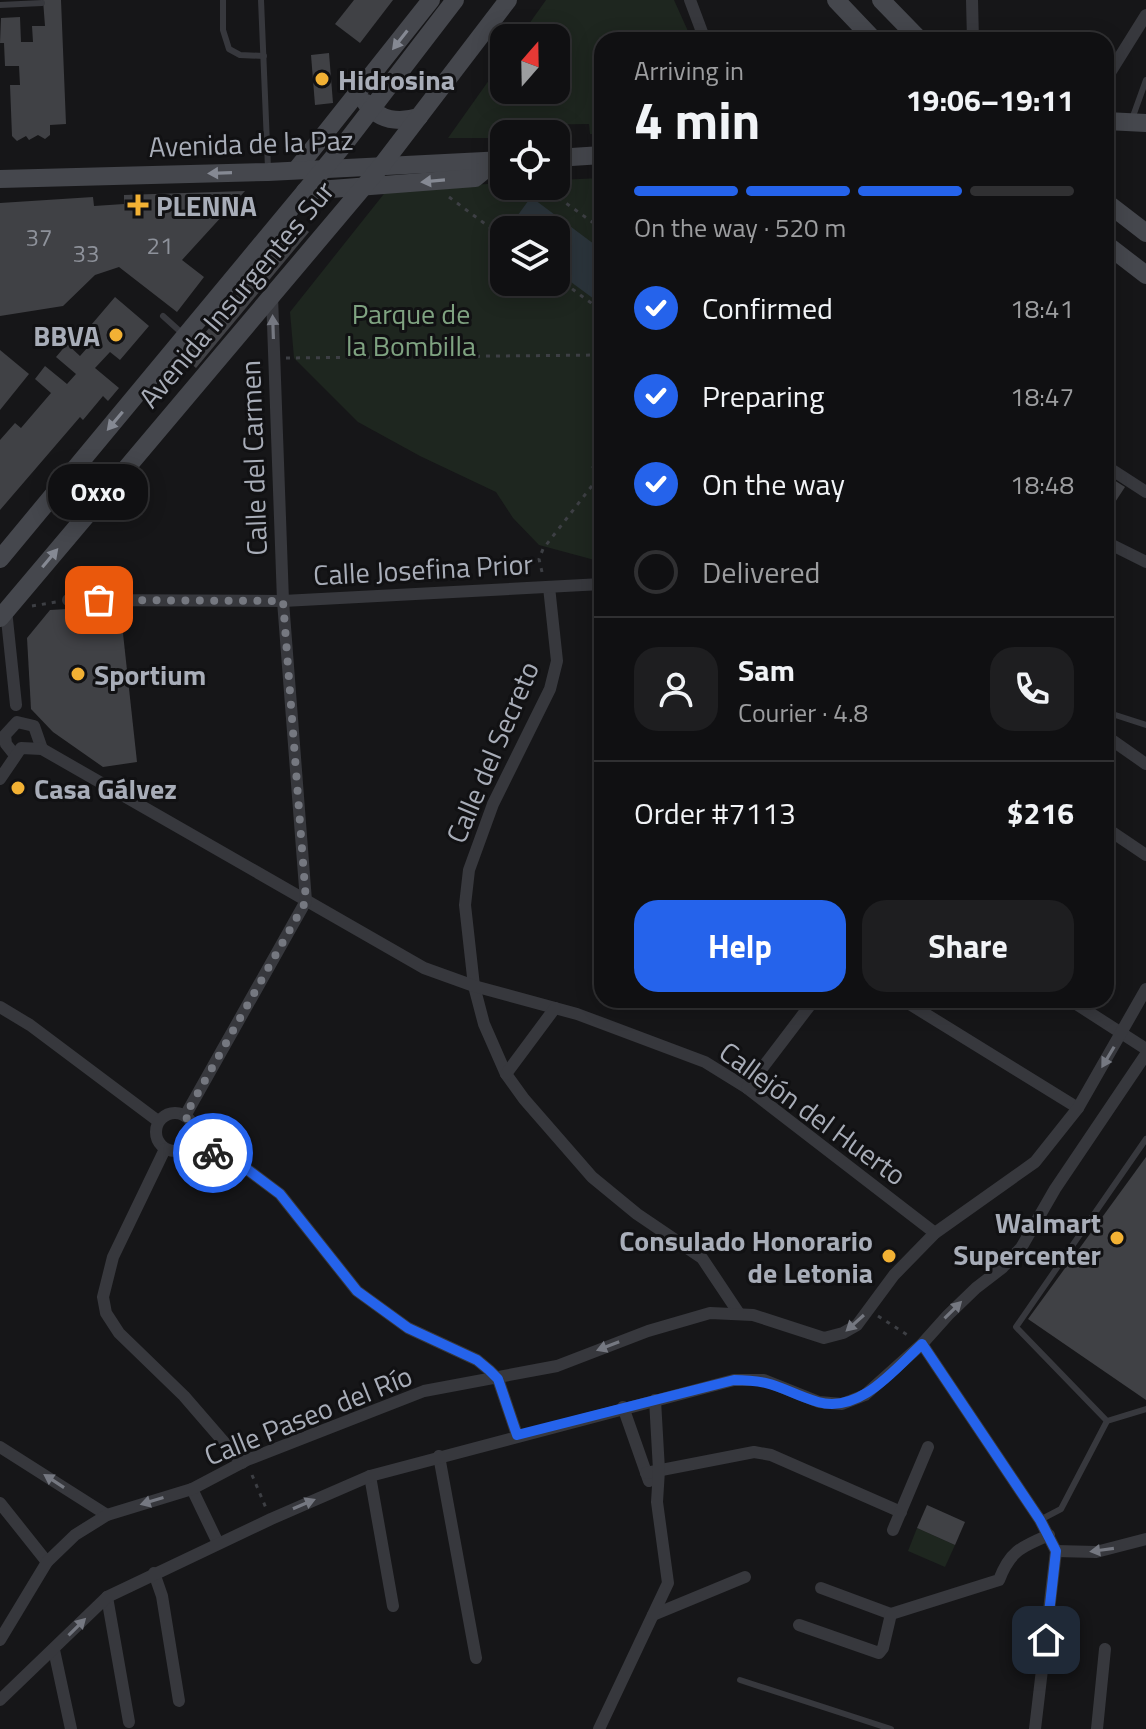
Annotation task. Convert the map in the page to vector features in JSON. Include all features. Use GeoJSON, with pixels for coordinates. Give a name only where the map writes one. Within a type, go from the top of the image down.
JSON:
{"type":"FeatureCollection","features":[{"type":"Feature","properties":{"kind":"main road"},"geometry":{"type":"LineString","coordinates":[[296,170],[431,0]]}},
{"type":"Feature","properties":{"kind":"main road","name":"Avenida Insurgentes Sur"},"geometry":{"type":"LineString","coordinates":[[0,559],[325,167],[455,0]]}},
{"type":"Feature","properties":{"kind":"main road","name":"Avenida Insurgentes Sur"},"geometry":{"type":"LineString","coordinates":[[3,614],[364,187],[508,0]]}},
{"type":"Feature","properties":{"kind":"main road"},"geometry":{"type":"LineString","coordinates":[[836,0],[866,32]]}},
{"type":"Feature","properties":{"kind":"main road"},"geometry":{"type":"LineString","coordinates":[[881,0],[912,32]]}},
{"type":"Feature","properties":{"kind":"main road"},"geometry":{"type":"LineString","coordinates":[[368,81],[366,102],[371,110],[394,120],[419,117]]}},
{"type":"Feature","properties":{"kind":"main road"},"geometry":{"type":"LineString","coordinates":[[1114,122],[1138,123]]}},
{"type":"Feature","properties":{"kind":"main road"},"geometry":{"type":"LineString","coordinates":[[570,157],[594,156]]}},
{"type":"Feature","properties":{"kind":"main road","name":"Avenida de la Paz"},"geometry":{"type":"LineString","coordinates":[[0,179],[268,172],[490,160]]}},
{"type":"Feature","properties":{"kind":"main road"},"geometry":{"type":"LineString","coordinates":[[305,191],[475,178],[490,167]]}},
{"type":"Feature","properties":{"kind":"main road"},"geometry":{"type":"LineString","coordinates":[[1114,208],[1146,233]]}},
{"type":"Feature","properties":{"kind":"main road"},"geometry":{"type":"LineString","coordinates":[[1114,250],[1146,275]]}},
{"type":"Feature","properties":{"kind":"street"},"geometry":{"type":"LineString","coordinates":[[690,0],[702,32]]}},
{"type":"Feature","properties":{"kind":"street"},"geometry":{"type":"LineString","coordinates":[[972,0],[973,32]]}},
{"type":"Feature","properties":{"kind":"street"},"geometry":{"type":"LineString","coordinates":[[1114,66],[1146,15]]}},
{"type":"Feature","properties":{"kind":"street","name":"Calle del Carmen"},"geometry":{"type":"LineString","coordinates":[[272,294],[283,601],[306,901]]}},
{"type":"Feature","properties":{"kind":"street"},"geometry":{"type":"LineString","coordinates":[[1114,471],[1146,492]]}},
{"type":"Feature","properties":{"kind":"street"},"geometry":{"type":"LineString","coordinates":[[1114,546],[1146,562]]}},
{"type":"Feature","properties":{"kind":"street","name":"Calle Josefina Prior"},"geometry":{"type":"LineString","coordinates":[[68,600],[283,601],[594,584]]}},
{"type":"Feature","properties":{"kind":"street","name":"Calle del Secreto"},"geometry":{"type":"LineString","coordinates":[[549,587],[557,661],[550,689],[493,804],[469,870],[465,905],[474,986],[484,1024],[506,1074],[540,1118],[592,1177],[637,1214],[702,1258],[738,1312]]}},
{"type":"Feature","properties":{"kind":"street"},"geometry":{"type":"LineString","coordinates":[[3,614],[16,705]]}},
{"type":"Feature","properties":{"kind":"street"},"geometry":{"type":"LineString","coordinates":[[14,754],[6,744],[5,735],[17,722],[34,726],[42,749]]}},
{"type":"Feature","properties":{"kind":"street"},"geometry":{"type":"LineString","coordinates":[[1114,742],[1146,764]]}},
{"type":"Feature","properties":{"kind":"street"},"geometry":{"type":"LineString","coordinates":[[0,779],[14,754],[27,746],[42,749]]}},
{"type":"Feature","properties":{"kind":"street","name":"Callejón del Huerto"},"geometry":{"type":"LineString","coordinates":[[42,749],[424,968],[474,986],[555,1008],[705,1062],[747,1088],[935,1233]]}},
{"type":"Feature","properties":{"kind":"street"},"geometry":{"type":"LineString","coordinates":[[1114,833],[1146,855]]}},
{"type":"Feature","properties":{"kind":"street"},"geometry":{"type":"LineString","coordinates":[[185,1116],[306,901]]}},
{"type":"Feature","properties":{"kind":"street","name":"Calle Paseo del Río"},"geometry":{"type":"LineString","coordinates":[[0,1640],[47,1562],[75,1535],[107,1515],[192,1489],[242,1463],[424,1391],[557,1366],[648,1331],[710,1313],[738,1312],[824,1338],[843,1333],[857,1325],[894,1275],[935,1233],[1035,1162],[1078,1108],[1146,989]]}},
{"type":"Feature","properties":{"kind":"street"},"geometry":{"type":"LineString","coordinates":[[0,1007],[30,1025],[158,1121]]}},
{"type":"Feature","properties":{"kind":"street"},"geometry":{"type":"LineString","coordinates":[[506,1074],[555,1008]]}},
{"type":"Feature","properties":{"kind":"street"},"geometry":{"type":"LineString","coordinates":[[747,1088],[808,1008]]}},
{"type":"Feature","properties":{"kind":"street"},"geometry":{"type":"LineString","coordinates":[[916,1008],[1078,1108]]}},
{"type":"Feature","properties":{"kind":"street"},"geometry":{"type":"LineString","coordinates":[[0,1700],[107,1597],[218,1543],[370,1476],[734,1380],[764,1380],[819,1402],[842,1404],[865,1395],[1021,1248],[1055,1189],[1146,1052],[1082,1008]]}},
{"type":"Feature","properties":{"kind":"street"},"geometry":{"type":"LineString","coordinates":[[170,1113],[185,1116],[194,1128],[192,1142],[179,1151],[165,1149],[155,1137],[158,1121],[170,1113]]}},
{"type":"Feature","properties":{"kind":"street"},"geometry":{"type":"LineString","coordinates":[[192,1142],[248,1170],[280,1194],[357,1291],[408,1328],[477,1360],[498,1379],[517,1435]]}},
{"type":"Feature","properties":{"kind":"street"},"geometry":{"type":"LineString","coordinates":[[165,1149],[113,1257],[103,1297],[106,1313],[119,1333],[184,1396],[242,1463]]}},
{"type":"Feature","properties":{"kind":"street"},"geometry":{"type":"LineString","coordinates":[[922,1344],[1040,1520],[1056,1551],[1035,1729]]}},
{"type":"Feature","properties":{"kind":"street"},"geometry":{"type":"LineString","coordinates":[[599,1729],[668,1583],[652,1471],[655,1400]]}},
{"type":"Feature","properties":{"kind":"street"},"geometry":{"type":"LineString","coordinates":[[623,1407],[652,1471]]}},
{"type":"Feature","properties":{"kind":"street"},"geometry":{"type":"LineString","coordinates":[[0,1447],[107,1515]]}},
{"type":"Feature","properties":{"kind":"street"},"geometry":{"type":"LineString","coordinates":[[893,1530],[928,1447]]}},
{"type":"Feature","properties":{"kind":"street"},"geometry":{"type":"LineString","coordinates":[[652,1471],[754,1452],[771,1455],[901,1512]]}},
{"type":"Feature","properties":{"kind":"street"},"geometry":{"type":"LineString","coordinates":[[439,1456],[476,1658]]}},
{"type":"Feature","properties":{"kind":"street"},"geometry":{"type":"LineString","coordinates":[[370,1476],[393,1606]]}},
{"type":"Feature","properties":{"kind":"street"},"geometry":{"type":"LineString","coordinates":[[192,1489],[218,1543]]}},
{"type":"Feature","properties":{"kind":"street"},"geometry":{"type":"LineString","coordinates":[[0,1503],[47,1562]]}},
{"type":"Feature","properties":{"kind":"street"},"geometry":{"type":"LineString","coordinates":[[821,1588],[891,1614],[999,1580],[1009,1557],[1023,1546],[1049,1535]]}},
{"type":"Feature","properties":{"kind":"street"},"geometry":{"type":"LineString","coordinates":[[1056,1551],[1096,1552],[1146,1539]]}},
{"type":"Feature","properties":{"kind":"street"},"geometry":{"type":"LineString","coordinates":[[154,1573],[162,1596],[179,1701]]}},
{"type":"Feature","properties":{"kind":"street"},"geometry":{"type":"LineString","coordinates":[[653,1615],[745,1577]]}},
{"type":"Feature","properties":{"kind":"street"},"geometry":{"type":"LineString","coordinates":[[107,1597],[129,1722]]}},
{"type":"Feature","properties":{"kind":"street"},"geometry":{"type":"LineString","coordinates":[[799,1625],[879,1653],[891,1614]]}},
{"type":"Feature","properties":{"kind":"street"},"geometry":{"type":"LineString","coordinates":[[1097,1729],[1105,1649]]}},
{"type":"Feature","properties":{"kind":"street"},"geometry":{"type":"LineString","coordinates":[[54,1650],[71,1729]]}},
{"type":"Feature","properties":{"kind":"lane"},"geometry":{"type":"LineString","coordinates":[[223,0],[223,30],[229,49],[240,55],[264,56]]}},
{"type":"Feature","properties":{"kind":"lane"},"geometry":{"type":"LineString","coordinates":[[261,0],[268,172]]}},
{"type":"Feature","properties":{"kind":"lane"},"geometry":{"type":"LineString","coordinates":[[0,5],[42,3]]}},
{"type":"Feature","properties":{"kind":"lane"},"geometry":{"type":"LineString","coordinates":[[1138,123],[1146,80]]}},
{"type":"Feature","properties":{"kind":"lane"},"geometry":{"type":"LineString","coordinates":[[163,316],[185,336]]}},
{"type":"Feature","properties":{"kind":"lane"},"geometry":{"type":"LineString","coordinates":[[1114,715],[1146,725]]}},
{"type":"Feature","properties":{"kind":"lane"},"geometry":{"type":"LineString","coordinates":[[1107,1421],[1016,1327],[1146,1139]]}},
{"type":"Feature","properties":{"kind":"lane"},"geometry":{"type":"LineString","coordinates":[[1040,1520],[1061,1509],[1107,1421],[1146,1409]]}},
{"type":"Feature","properties":{"kind":"lane"},"geometry":{"type":"LineString","coordinates":[[740,1680],[891,1729]]}},
{"type":"Feature","properties":{"kind":"path"},"geometry":{"type":"LineString","coordinates":[[429,182],[490,228]]}},
{"type":"Feature","properties":{"kind":"path"},"geometry":{"type":"LineString","coordinates":[[562,200],[594,223]]}},
{"type":"Feature","properties":{"kind":"path"},"geometry":{"type":"LineString","coordinates":[[570,287],[594,305]]}},
{"type":"Feature","properties":{"kind":"path"},"geometry":{"type":"LineString","coordinates":[[274,358],[594,354]]}},
{"type":"Feature","properties":{"kind":"path"},"geometry":{"type":"LineString","coordinates":[[549,587],[540,570],[539,559],[543,549],[594,486]]}},
{"type":"Feature","properties":{"kind":"path"},"geometry":{"type":"LineString","coordinates":[[3,614],[68,600]]}},
{"type":"Feature","properties":{"kind":"path"},"geometry":{"type":"LineString","coordinates":[[868,1310],[922,1344]]}},
{"type":"Feature","properties":{"kind":"path"},"geometry":{"type":"LineString","coordinates":[[253,1480],[260,1495]]}},
{"type":"Feature","properties":{"kind":"green space"},"geometry":{"type":"Polygon","coordinates":[[[546,0],[674,0],[688,32],[594,32],[594,134],[590,134],[589,124],[570,124],[570,120],[490,120],[490,138],[448,138],[490,79],[490,104],[570,104],[570,24],[529,24],[546,0]]]}},
{"type":"Feature","properties":{"kind":"green space","name":"Parque de la Bombilla"},"geometry":{"type":"Polygon","coordinates":[[[594,178],[594,560],[539,545],[513,518],[496,492],[358,422],[294,358],[290,312],[387,190],[490,184],[490,200],[570,200],[570,179],[594,178]]]}},
{"type":"Feature","properties":{"kind":"green space"},"geometry":{"type":"Polygon","coordinates":[[[917,1528],[955,1545],[945,1567],[908,1551],[917,1528]]]}},
{"type":"Feature","properties":{"kind":"shaded area"},"geometry":{"type":"Polygon","coordinates":[[[529,200],[535,200],[556,216],[517,216],[529,200]]]}},
{"type":"Feature","properties":{"kind":"shaded area"},"geometry":{"type":"Polygon","coordinates":[[[570,226],[594,244],[594,299],[570,281],[570,226]]]}},
{"type":"Feature","properties":{"kind":"building"},"geometry":{"type":"Polygon","coordinates":[[[43,0],[61,0],[66,124],[50,125],[50,135],[45,139],[38,135],[17,141],[12,136],[10,85],[20,85],[19,66],[5,66],[4,43],[0,43],[1,18],[20,17],[21,42],[33,42],[32,26],[45,26],[43,0]]]}},
{"type":"Feature","properties":{"kind":"building"},"geometry":{"type":"Polygon","coordinates":[[[354,0],[393,0],[360,43],[335,24],[354,0]]]}},
{"type":"Feature","properties":{"kind":"building","name":"Hidrosina"},"geometry":{"type":"Polygon","coordinates":[[[329,53],[333,103],[315,105],[311,55],[329,53]]]}},
{"type":"Feature","properties":{"kind":"building"},"geometry":{"type":"Polygon","coordinates":[[[245,191],[182,260],[204,277],[177,312],[119,267],[95,275],[63,306],[0,316],[0,203],[93,197],[94,206],[124,204],[124,195],[245,191]]]}},
{"type":"Feature","properties":{"kind":"building"},"geometry":{"type":"Polygon","coordinates":[[[297,223],[309,232],[196,368],[184,358],[297,223]]]}},
{"type":"Feature","properties":{"kind":"building"},"geometry":{"type":"Polygon","coordinates":[[[115,297],[149,326],[120,360],[110,352],[95,368],[119,388],[108,401],[103,396],[83,420],[80,417],[0,510],[0,440],[15,423],[21,428],[51,393],[35,379],[45,366],[67,384],[76,374],[56,357],[67,344],[80,356],[95,339],[86,331],[115,297]]]}},
{"type":"Feature","properties":{"kind":"building"},"geometry":{"type":"Polygon","coordinates":[[[0,350],[29,374],[0,410],[0,350]]]}},
{"type":"Feature","properties":{"kind":"building"},"geometry":{"type":"Polygon","coordinates":[[[1114,480],[1125,487],[1114,504],[1114,480]]]}},
{"type":"Feature","properties":{"kind":"building","name":"Sportium"},"geometry":{"type":"Polygon","coordinates":[[[120,606],[137,762],[103,767],[53,732],[31,709],[27,638],[50,610],[120,606]]]}},
{"type":"Feature","properties":{"kind":"building","name":"Walmart Supercenter"},"geometry":{"type":"Polygon","coordinates":[[[1146,1157],[1146,1400],[1028,1319],[1146,1157]]]}},
{"type":"Feature","properties":{"kind":"building"},"geometry":{"type":"Polygon","coordinates":[[[927,1505],[965,1522],[955,1545],[917,1528],[927,1505]]]}},
{"type":"Feature","properties":{"kind":"way so far"},"geometry":{"type":"LineString","coordinates":[[99,600],[283,601],[306,901],[185,1116],[194,1128],[192,1142],[213,1153]]}},
{"type":"Feature","properties":{"kind":"place","name":"Hidrosina"},"geometry":{"type":"Point","coordinates":[322,79]}},
{"type":"Feature","properties":{"kind":"place","name":"PLENNA"},"geometry":{"type":"Point","coordinates":[138,205]}},
{"type":"Feature","properties":{"kind":"place","name":"BBVA"},"geometry":{"type":"Point","coordinates":[116,335]}},
{"type":"Feature","properties":{"kind":"place","name":"Oxxo"},"geometry":{"type":"Point","coordinates":[99,600]}},
{"type":"Feature","properties":{"kind":"place","name":"Sportium"},"geometry":{"type":"Point","coordinates":[78,674]}},
{"type":"Feature","properties":{"kind":"place","name":"Casa Gálvez"},"geometry":{"type":"Point","coordinates":[18,788]}},
{"type":"Feature","properties":{"kind":"place","name":"Walmart Supercenter"},"geometry":{"type":"Point","coordinates":[1117,1238]}},
{"type":"Feature","properties":{"kind":"place","name":"Consulado Honorario de Letonia"},"geometry":{"type":"Point","coordinates":[889,1256]}},
{"type":"Feature","properties":{"kind":"route"},"geometry":{"type":"LineString","coordinates":[[213,1153],[248,1170],[280,1194],[357,1291],[408,1328],[477,1360],[489,1370],[498,1379],[517,1435],[734,1380],[764,1380],[819,1402],[842,1404],[865,1395],[922,1344],[1040,1520],[1056,1551],[1046,1640]]}}]}
